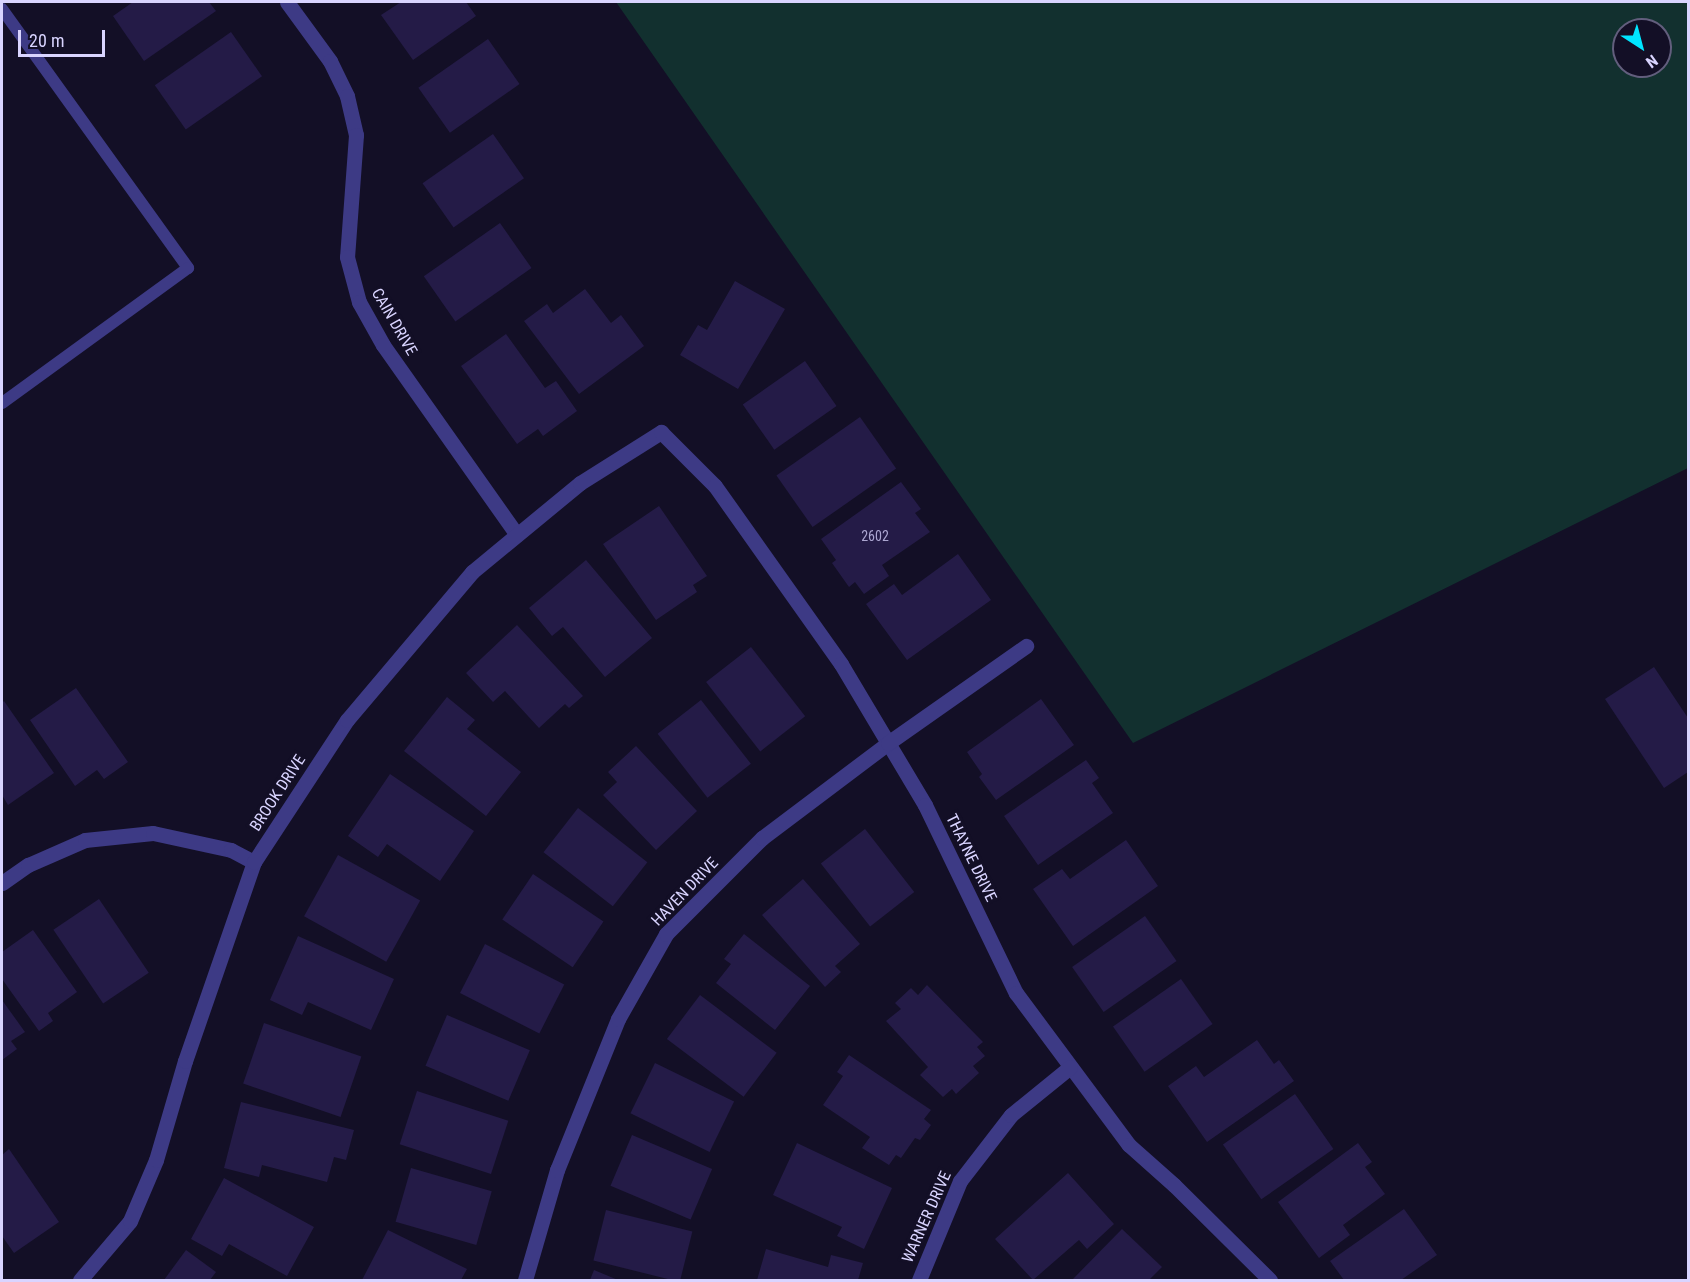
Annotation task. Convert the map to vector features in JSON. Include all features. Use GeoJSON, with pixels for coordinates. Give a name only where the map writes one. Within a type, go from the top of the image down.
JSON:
{"type":"FeatureCollection","features":[{"type":"Feature","properties":{"kind":"street","name":"CAIN DRIVE"},"geometry":{"type":"LineString","coordinates":[[287,2],[330,61],[347,96],[356,135],[347,257],[359,302],[383,345],[517,535]]}},
{"type":"Feature","properties":{"kind":"street","name":"BROOK DRIVE"},"geometry":{"type":"LineString","coordinates":[[80,1281],[130,1221],[156,1160],[185,1061],[254,862],[347,720],[472,572],[580,483],[661,432]]}},
{"type":"Feature","properties":{"kind":"street","name":"THAYNE DRIVE"},"geometry":{"type":"LineString","coordinates":[[661,432],[715,486],[841,664],[925,805],[1016,993],[1129,1145],[1174,1185],[1270,1281]]}},
{"type":"Feature","properties":{"kind":"street","name":"HAVEN DRIVE"},"geometry":{"type":"LineString","coordinates":[[525,1281],[557,1170],[618,1019],[666,934],[762,838],[888,743],[1026,646]]}},
{"type":"Feature","properties":{"kind":"street"},"geometry":{"type":"LineString","coordinates":[[2,883],[28,865],[85,840],[153,833],[231,850],[254,862]]}},
{"type":"Feature","properties":{"kind":"street","name":"WARNER DRIVE"},"geometry":{"type":"LineString","coordinates":[[919,1281],[960,1181],[1011,1115],[1070,1067]]}},
{"type":"Feature","properties":{"kind":"lane"},"geometry":{"type":"LineString","coordinates":[[2,9],[188,268],[2,404]]}},
{"type":"Feature","properties":{"kind":"green space"},"geometry":{"type":"Polygon","coordinates":[[[616,2],[1688,2],[1688,468],[1133,743],[616,2]]]}},
{"type":"Feature","properties":{"kind":"building"},"geometry":{"type":"Polygon","coordinates":[[[133,2],[209,2],[216,11],[144,61],[113,16],[133,2]]]}},
{"type":"Feature","properties":{"kind":"building"},"geometry":{"type":"Polygon","coordinates":[[[401,2],[466,2],[476,16],[413,60],[381,15],[401,2]]]}},
{"type":"Feature","properties":{"kind":"building"},"geometry":{"type":"Polygon","coordinates":[[[231,32],[262,76],[186,130],[155,85],[231,32]]]}},
{"type":"Feature","properties":{"kind":"building"},"geometry":{"type":"Polygon","coordinates":[[[488,39],[520,84],[450,133],[418,88],[488,39]]]}},
{"type":"Feature","properties":{"kind":"building"},"geometry":{"type":"Polygon","coordinates":[[[493,134],[524,178],[454,228],[423,183],[493,134]]]}},
{"type":"Feature","properties":{"kind":"building"},"geometry":{"type":"Polygon","coordinates":[[[500,223],[532,268],[455,321],[424,276],[500,223]]]}},
{"type":"Feature","properties":{"kind":"building"},"geometry":{"type":"Polygon","coordinates":[[[735,281],[785,309],[738,389],[680,355],[698,325],[707,330],[735,281]]]}},
{"type":"Feature","properties":{"kind":"building"},"geometry":{"type":"Polygon","coordinates":[[[585,289],[611,323],[621,315],[644,346],[579,394],[524,321],[547,304],[553,313],[585,289]]]}},
{"type":"Feature","properties":{"kind":"building"},"geometry":{"type":"Polygon","coordinates":[[[506,334],[545,388],[556,381],[577,411],[543,436],[538,429],[517,444],[461,366],[506,334]]]}},
{"type":"Feature","properties":{"kind":"building"},"geometry":{"type":"Polygon","coordinates":[[[805,361],[837,406],[774,450],[743,405],[805,361]]]}},
{"type":"Feature","properties":{"kind":"building"},"geometry":{"type":"Polygon","coordinates":[[[860,417],[896,469],[813,527],[776,476],[860,417]]]}},
{"type":"Feature","properties":{"kind":"building"},"geometry":{"type":"Polygon","coordinates":[[[901,482],[921,509],[915,513],[930,532],[882,565],[889,576],[864,594],[855,582],[849,587],[832,563],[836,560],[821,539],[901,482]]]}},
{"type":"Feature","properties":{"kind":"building"},"geometry":{"type":"Polygon","coordinates":[[[659,506],[707,576],[693,585],[697,592],[656,620],[603,544],[659,506]]]}},
{"type":"Feature","properties":{"kind":"building"},"geometry":{"type":"Polygon","coordinates":[[[958,554],[991,600],[907,660],[866,604],[894,584],[902,595],[958,554]]]}},
{"type":"Feature","properties":{"kind":"building"},"geometry":{"type":"Polygon","coordinates":[[[586,560],[652,638],[605,677],[563,627],[552,636],[529,608],[586,560]]]}},
{"type":"Feature","properties":{"kind":"building"},"geometry":{"type":"Polygon","coordinates":[[[517,625],[583,696],[569,708],[565,704],[539,728],[505,691],[493,702],[466,673],[517,625]]]}},
{"type":"Feature","properties":{"kind":"building"},"geometry":{"type":"Polygon","coordinates":[[[751,647],[805,716],[760,751],[706,682],[751,647]]]}},
{"type":"Feature","properties":{"kind":"building"},"geometry":{"type":"Polygon","coordinates":[[[1654,667],[1688,718],[1688,772],[1664,788],[1605,699],[1654,667]]]}},
{"type":"Feature","properties":{"kind":"building"},"geometry":{"type":"Polygon","coordinates":[[[76,688],[128,762],[104,779],[97,770],[75,786],[30,720],[76,688]]]}},
{"type":"Feature","properties":{"kind":"building"},"geometry":{"type":"Polygon","coordinates":[[[447,697],[475,720],[467,729],[521,772],[486,816],[404,751],[447,697]]]}},
{"type":"Feature","properties":{"kind":"building"},"geometry":{"type":"Polygon","coordinates":[[[1041,699],[1074,745],[996,800],[979,777],[982,774],[967,752],[1041,699]]]}},
{"type":"Feature","properties":{"kind":"building"},"geometry":{"type":"Polygon","coordinates":[[[701,700],[751,764],[708,798],[658,734],[701,700]]]}},
{"type":"Feature","properties":{"kind":"building"},"geometry":{"type":"Polygon","coordinates":[[[4,701],[54,773],[8,805],[2,795],[2,703],[4,701]]]}},
{"type":"Feature","properties":{"kind":"building"},"geometry":{"type":"Polygon","coordinates":[[[636,746],[697,811],[656,850],[603,795],[617,782],[608,772],[636,746]]]}},
{"type":"Feature","properties":{"kind":"building"},"geometry":{"type":"Polygon","coordinates":[[[1086,760],[1099,778],[1092,783],[1113,813],[1038,865],[1004,816],[1086,760]]]}},
{"type":"Feature","properties":{"kind":"building"},"geometry":{"type":"Polygon","coordinates":[[[390,774],[474,831],[440,881],[387,844],[378,857],[348,836],[390,774]]]}},
{"type":"Feature","properties":{"kind":"building"},"geometry":{"type":"Polygon","coordinates":[[[578,808],[647,862],[613,906],[544,852],[578,808]]]}},
{"type":"Feature","properties":{"kind":"building"},"geometry":{"type":"Polygon","coordinates":[[[865,829],[914,892],[870,927],[821,863],[865,829]]]}},
{"type":"Feature","properties":{"kind":"building"},"geometry":{"type":"Polygon","coordinates":[[[1126,840],[1158,886],[1073,946],[1033,889],[1062,869],[1070,879],[1126,840]]]}},
{"type":"Feature","properties":{"kind":"building"},"geometry":{"type":"Polygon","coordinates":[[[338,855],[420,901],[386,962],[304,916],[338,855]]]}},
{"type":"Feature","properties":{"kind":"building"},"geometry":{"type":"Polygon","coordinates":[[[533,874],[603,922],[573,967],[502,920],[533,874]]]}},
{"type":"Feature","properties":{"kind":"building"},"geometry":{"type":"Polygon","coordinates":[[[803,879],[860,944],[835,966],[841,972],[825,987],[762,915],[803,879]]]}},
{"type":"Feature","properties":{"kind":"building"},"geometry":{"type":"Polygon","coordinates":[[[99,899],[149,973],[103,1004],[53,930],[99,899]]]}},
{"type":"Feature","properties":{"kind":"building"},"geometry":{"type":"Polygon","coordinates":[[[1145,916],[1177,961],[1104,1012],[1072,967],[1145,916]]]}},
{"type":"Feature","properties":{"kind":"building"},"geometry":{"type":"Polygon","coordinates":[[[33,930],[77,992],[48,1013],[53,1021],[39,1031],[2,979],[2,952],[33,930]]]}},
{"type":"Feature","properties":{"kind":"building"},"geometry":{"type":"Polygon","coordinates":[[[744,934],[810,986],[775,1030],[716,983],[731,964],[724,959],[744,934]]]}},
{"type":"Feature","properties":{"kind":"building"},"geometry":{"type":"Polygon","coordinates":[[[298,936],[394,979],[371,1030],[308,1002],[302,1015],[270,1000],[298,936]]]}},
{"type":"Feature","properties":{"kind":"building"},"geometry":{"type":"Polygon","coordinates":[[[485,944],[564,984],[539,1033],[460,993],[485,944]]]}},
{"type":"Feature","properties":{"kind":"building"},"geometry":{"type":"Polygon","coordinates":[[[1181,979],[1213,1024],[1145,1072],[1113,1027],[1181,979]]]}},
{"type":"Feature","properties":{"kind":"building"},"geometry":{"type":"Polygon","coordinates":[[[927,985],[983,1042],[977,1047],[985,1056],[973,1066],[979,1073],[956,1094],[952,1089],[943,1097],[920,1075],[928,1067],[886,1021],[901,1009],[895,1003],[911,988],[918,995],[927,985]]]}},
{"type":"Feature","properties":{"kind":"building"},"geometry":{"type":"Polygon","coordinates":[[[700,995],[777,1053],[744,1097],[667,1039],[700,995]]]}},
{"type":"Feature","properties":{"kind":"building"},"geometry":{"type":"Polygon","coordinates":[[[2,1000],[25,1032],[11,1041],[17,1049],[2,1060],[2,1000]]]}},
{"type":"Feature","properties":{"kind":"building"},"geometry":{"type":"Polygon","coordinates":[[[447,1015],[530,1050],[508,1101],[426,1066],[447,1015]]]}},
{"type":"Feature","properties":{"kind":"building"},"geometry":{"type":"Polygon","coordinates":[[[264,1023],[361,1057],[341,1117],[243,1084],[264,1023]]]}},
{"type":"Feature","properties":{"kind":"building"},"geometry":{"type":"Polygon","coordinates":[[[1257,1040],[1274,1064],[1279,1060],[1294,1081],[1207,1142],[1168,1086],[1196,1066],[1204,1077],[1257,1040]]]}},
{"type":"Feature","properties":{"kind":"building"},"geometry":{"type":"Polygon","coordinates":[[[849,1055],[931,1110],[924,1119],[931,1125],[920,1140],[915,1138],[901,1158],[896,1155],[889,1165],[862,1148],[870,1137],[823,1105],[843,1076],[837,1072],[849,1055]]]}},
{"type":"Feature","properties":{"kind":"building"},"geometry":{"type":"Polygon","coordinates":[[[655,1063],[734,1102],[710,1152],[630,1113],[655,1063]]]}},
{"type":"Feature","properties":{"kind":"building"},"geometry":{"type":"Polygon","coordinates":[[[417,1091],[508,1121],[491,1174],[400,1144],[417,1091]]]}},
{"type":"Feature","properties":{"kind":"building"},"geometry":{"type":"Polygon","coordinates":[[[1295,1094],[1333,1149],[1261,1199],[1223,1144],[1295,1094]]]}},
{"type":"Feature","properties":{"kind":"building"},"geometry":{"type":"Polygon","coordinates":[[[241,1102],[354,1130],[346,1160],[334,1157],[327,1182],[262,1165],[259,1177],[224,1168],[241,1102]]]}},
{"type":"Feature","properties":{"kind":"building"},"geometry":{"type":"Polygon","coordinates":[[[632,1135],[712,1169],[691,1220],[611,1186],[632,1135]]]}},
{"type":"Feature","properties":{"kind":"building"},"geometry":{"type":"Polygon","coordinates":[[[797,1143],[892,1188],[864,1249],[837,1236],[842,1227],[773,1195],[797,1143]]]}},
{"type":"Feature","properties":{"kind":"building"},"geometry":{"type":"Polygon","coordinates":[[[1358,1143],[1372,1162],[1365,1167],[1385,1194],[1343,1225],[1350,1235],[1319,1258],[1278,1202],[1358,1143]]]}},
{"type":"Feature","properties":{"kind":"building"},"geometry":{"type":"Polygon","coordinates":[[[9,1149],[59,1222],[14,1253],[2,1236],[2,1155],[9,1149]]]}},
{"type":"Feature","properties":{"kind":"building"},"geometry":{"type":"Polygon","coordinates":[[[411,1168],[492,1191],[476,1245],[396,1222],[411,1168]]]}},
{"type":"Feature","properties":{"kind":"building"},"geometry":{"type":"Polygon","coordinates":[[[1068,1173],[1114,1224],[1087,1249],[1079,1240],[1033,1280],[995,1239],[1068,1173]]]}},
{"type":"Feature","properties":{"kind":"building"},"geometry":{"type":"Polygon","coordinates":[[[224,1178],[314,1227],[287,1276],[229,1244],[222,1256],[191,1239],[224,1178]]]}},
{"type":"Feature","properties":{"kind":"building"},"geometry":{"type":"Polygon","coordinates":[[[1404,1209],[1437,1255],[1401,1280],[1344,1280],[1330,1261],[1404,1209]]]}},
{"type":"Feature","properties":{"kind":"building"},"geometry":{"type":"Polygon","coordinates":[[[606,1210],[692,1232],[680,1280],[672,1280],[593,1260],[606,1210]]]}},
{"type":"Feature","properties":{"kind":"building"},"geometry":{"type":"Polygon","coordinates":[[[1122,1229],[1162,1267],[1149,1280],[1072,1280],[1122,1229]]]}},
{"type":"Feature","properties":{"kind":"building"},"geometry":{"type":"Polygon","coordinates":[[[388,1230],[467,1269],[461,1280],[362,1280],[388,1230]]]}},
{"type":"Feature","properties":{"kind":"building"},"geometry":{"type":"Polygon","coordinates":[[[766,1249],[828,1267],[831,1255],[863,1263],[858,1280],[757,1280],[766,1249]]]}},
{"type":"Feature","properties":{"kind":"building"},"geometry":{"type":"Polygon","coordinates":[[[186,1250],[216,1272],[210,1280],[164,1280],[186,1250]]]}},
{"type":"Feature","properties":{"kind":"building"},"geometry":{"type":"Polygon","coordinates":[[[594,1270],[618,1280],[590,1280],[594,1270]]]}}]}
